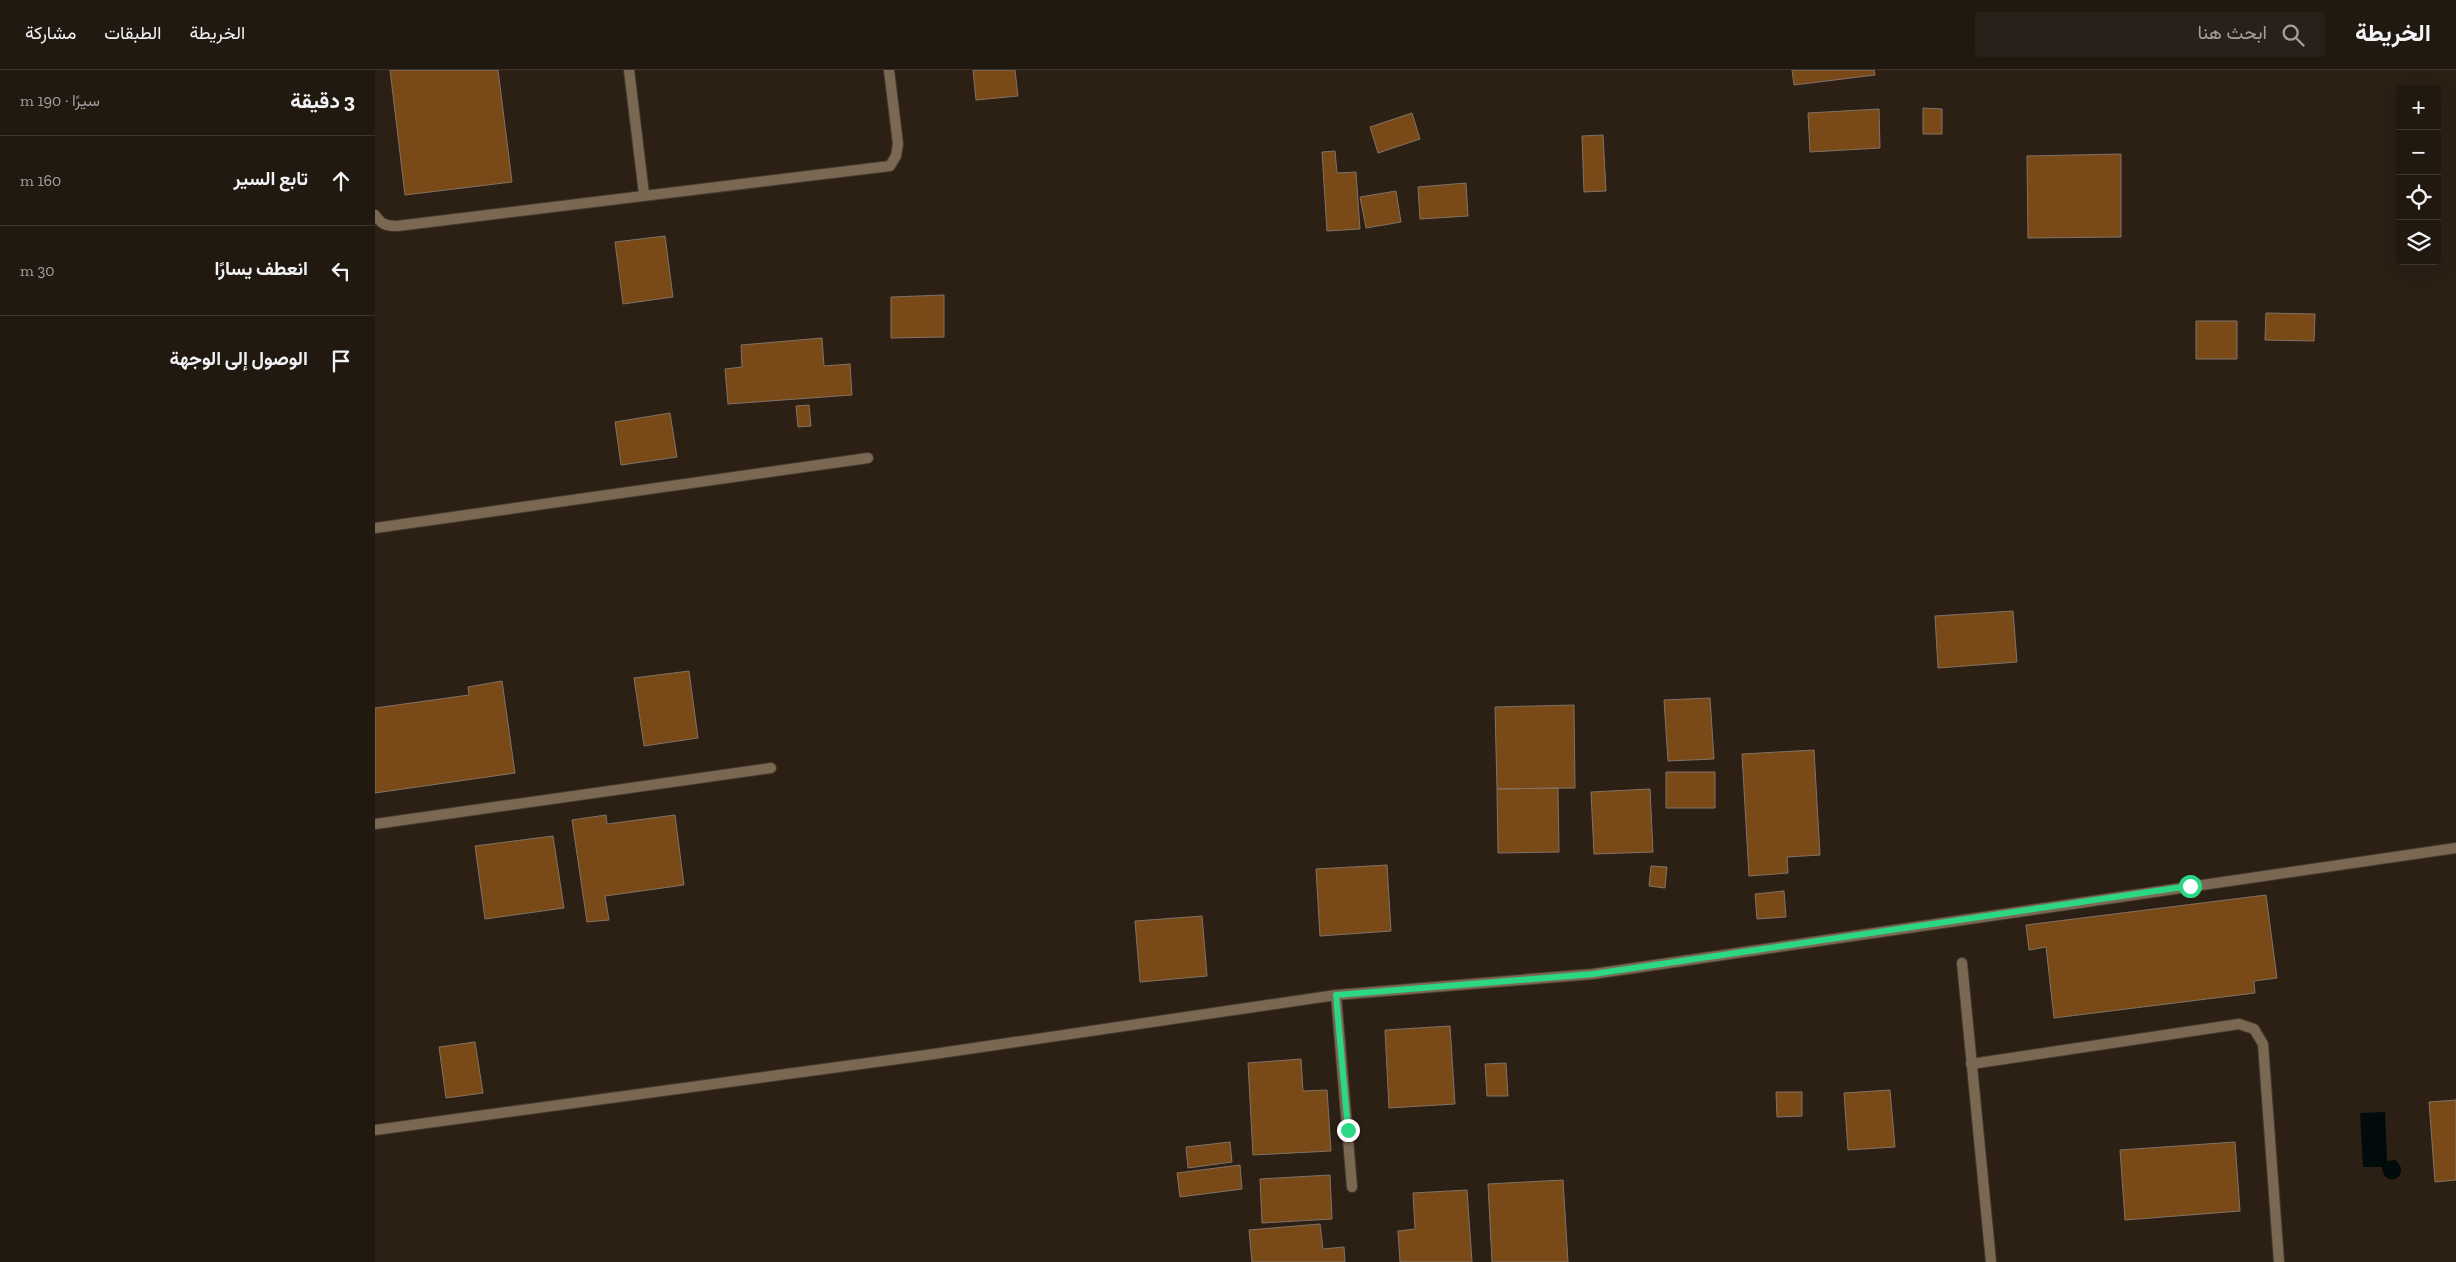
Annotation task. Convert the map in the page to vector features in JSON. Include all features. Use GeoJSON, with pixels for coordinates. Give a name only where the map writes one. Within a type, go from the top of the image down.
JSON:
{"type":"FeatureCollection","features":[{"type":"Feature","properties":{"kind":"street"},"geometry":{"type":"LineString","coordinates":[[629,70],[644,194]]}},
{"type":"Feature","properties":{"kind":"street"},"geometry":{"type":"LineString","coordinates":[[375,215],[380,222],[388,226],[889,166],[896,156],[898,144],[889,70]]}},
{"type":"Feature","properties":{"kind":"street"},"geometry":{"type":"LineString","coordinates":[[375,528],[868,458]]}},
{"type":"Feature","properties":{"kind":"street"},"geometry":{"type":"LineString","coordinates":[[375,824],[771,768]]}},
{"type":"Feature","properties":{"kind":"street"},"geometry":{"type":"LineString","coordinates":[[375,1130],[927,1055],[1336,995],[1593,974],[2456,848]]}},
{"type":"Feature","properties":{"kind":"street"},"geometry":{"type":"LineString","coordinates":[[1962,963],[1991,1262]]}},
{"type":"Feature","properties":{"kind":"street"},"geometry":{"type":"LineString","coordinates":[[1336,995],[1353,1187]]}},
{"type":"Feature","properties":{"kind":"street"},"geometry":{"type":"LineString","coordinates":[[1971,1064],[2239,1024],[2253,1029],[2263,1044],[2279,1262]]}},
{"type":"Feature","properties":{"kind":"shaded area"},"geometry":{"type":"Polygon","coordinates":[[[2385,1112],[2387,1161],[2395,1160],[2400,1166],[2401,1171],[2400,1175],[2392,1179],[2384,1174],[2382,1167],[2363,1167],[2360,1113],[2385,1112]]]}},
{"type":"Feature","properties":{"kind":"building"},"geometry":{"type":"Polygon","coordinates":[[[390,70],[498,70],[512,182],[405,195],[390,70]]]}},
{"type":"Feature","properties":{"kind":"building"},"geometry":{"type":"Polygon","coordinates":[[[973,70],[1015,70],[1018,96],[976,100],[973,70]]]}},
{"type":"Feature","properties":{"kind":"building"},"geometry":{"type":"Polygon","coordinates":[[[1792,70],[1874,70],[1875,75],[1794,85],[1792,70]]]}},
{"type":"Feature","properties":{"kind":"building"},"geometry":{"type":"Polygon","coordinates":[[[1923,108],[1942,109],[1942,134],[1923,134],[1923,108]]]}},
{"type":"Feature","properties":{"kind":"building"},"geometry":{"type":"Polygon","coordinates":[[[1879,109],[1880,148],[1810,152],[1808,113],[1879,109]]]}},
{"type":"Feature","properties":{"kind":"building"},"geometry":{"type":"Polygon","coordinates":[[[1412,113],[1420,139],[1378,153],[1370,127],[1412,113]]]}},
{"type":"Feature","properties":{"kind":"building"},"geometry":{"type":"Polygon","coordinates":[[[1603,135],[1606,191],[1584,192],[1582,136],[1603,135]]]}},
{"type":"Feature","properties":{"kind":"building"},"geometry":{"type":"Polygon","coordinates":[[[1335,151],[1337,173],[1356,172],[1360,229],[1327,231],[1322,152],[1335,151]]]}},
{"type":"Feature","properties":{"kind":"building"},"geometry":{"type":"Polygon","coordinates":[[[2121,154],[2121,237],[2028,238],[2027,156],[2121,154]]]}},
{"type":"Feature","properties":{"kind":"building"},"geometry":{"type":"Polygon","coordinates":[[[1466,183],[1468,216],[1420,219],[1418,187],[1466,183]]]}},
{"type":"Feature","properties":{"kind":"building"},"geometry":{"type":"Polygon","coordinates":[[[1396,191],[1401,222],[1366,228],[1360,197],[1396,191]]]}},
{"type":"Feature","properties":{"kind":"building"},"geometry":{"type":"Polygon","coordinates":[[[665,236],[673,297],[623,304],[615,242],[665,236]]]}},
{"type":"Feature","properties":{"kind":"building"},"geometry":{"type":"Polygon","coordinates":[[[944,295],[944,337],[891,338],[891,297],[944,295]]]}},
{"type":"Feature","properties":{"kind":"building"},"geometry":{"type":"Polygon","coordinates":[[[2266,313],[2315,314],[2314,341],[2265,340],[2266,313]]]}},
{"type":"Feature","properties":{"kind":"building"},"geometry":{"type":"Polygon","coordinates":[[[2196,321],[2237,321],[2237,359],[2196,359],[2196,321]]]}},
{"type":"Feature","properties":{"kind":"building"},"geometry":{"type":"Polygon","coordinates":[[[822,338],[824,366],[850,364],[852,395],[728,404],[725,369],[742,367],[741,345],[822,338]]]}},
{"type":"Feature","properties":{"kind":"building"},"geometry":{"type":"Polygon","coordinates":[[[809,405],[811,426],[798,427],[796,406],[809,405]]]}},
{"type":"Feature","properties":{"kind":"building"},"geometry":{"type":"Polygon","coordinates":[[[670,413],[677,457],[621,465],[615,422],[670,413]]]}},
{"type":"Feature","properties":{"kind":"building"},"geometry":{"type":"Polygon","coordinates":[[[2013,611],[2017,662],[1938,668],[1935,616],[2013,611]]]}},
{"type":"Feature","properties":{"kind":"building"},"geometry":{"type":"Polygon","coordinates":[[[689,671],[698,738],[644,746],[634,678],[689,671]]]}},
{"type":"Feature","properties":{"kind":"building"},"geometry":{"type":"Polygon","coordinates":[[[502,681],[515,773],[375,793],[375,708],[469,695],[468,687],[502,681]]]}},
{"type":"Feature","properties":{"kind":"building"},"geometry":{"type":"Polygon","coordinates":[[[1710,698],[1714,759],[1668,761],[1664,700],[1710,698]]]}},
{"type":"Feature","properties":{"kind":"building"},"geometry":{"type":"Polygon","coordinates":[[[1574,705],[1575,788],[1497,789],[1495,707],[1574,705]]]}},
{"type":"Feature","properties":{"kind":"building"},"geometry":{"type":"Polygon","coordinates":[[[1814,750],[1820,855],[1787,857],[1788,873],[1749,876],[1742,754],[1814,750]]]}},
{"type":"Feature","properties":{"kind":"building"},"geometry":{"type":"Polygon","coordinates":[[[1666,772],[1715,772],[1715,808],[1666,808],[1666,772]]]}},
{"type":"Feature","properties":{"kind":"building"},"geometry":{"type":"Polygon","coordinates":[[[1558,788],[1559,852],[1498,853],[1497,789],[1558,788]]]}},
{"type":"Feature","properties":{"kind":"building"},"geometry":{"type":"Polygon","coordinates":[[[1650,789],[1653,852],[1594,854],[1591,792],[1650,789]]]}},
{"type":"Feature","properties":{"kind":"building"},"geometry":{"type":"Polygon","coordinates":[[[606,815],[607,824],[675,815],[684,885],[605,896],[609,920],[587,922],[572,820],[606,815]]]}},
{"type":"Feature","properties":{"kind":"building"},"geometry":{"type":"Polygon","coordinates":[[[553,836],[564,908],[485,919],[475,846],[553,836]]]}},
{"type":"Feature","properties":{"kind":"building"},"geometry":{"type":"Polygon","coordinates":[[[1387,865],[1391,931],[1320,936],[1316,869],[1387,865]]]}},
{"type":"Feature","properties":{"kind":"building"},"geometry":{"type":"Polygon","coordinates":[[[1651,866],[1667,867],[1665,888],[1649,886],[1651,866]]]}},
{"type":"Feature","properties":{"kind":"building"},"geometry":{"type":"Polygon","coordinates":[[[1784,891],[1786,917],[1757,919],[1755,894],[1784,891]]]}},
{"type":"Feature","properties":{"kind":"building"},"geometry":{"type":"Polygon","coordinates":[[[2266,895],[2277,978],[2254,981],[2255,993],[2054,1018],[2046,947],[2029,950],[2026,925],[2266,895]]]}},
{"type":"Feature","properties":{"kind":"building"},"geometry":{"type":"Polygon","coordinates":[[[1202,916],[1207,976],[1140,982],[1135,921],[1202,916]]]}},
{"type":"Feature","properties":{"kind":"building"},"geometry":{"type":"Polygon","coordinates":[[[1450,1026],[1455,1104],[1389,1108],[1385,1030],[1450,1026]]]}},
{"type":"Feature","properties":{"kind":"building"},"geometry":{"type":"Polygon","coordinates":[[[475,1042],[483,1093],[446,1098],[439,1047],[475,1042]]]}},
{"type":"Feature","properties":{"kind":"building"},"geometry":{"type":"Polygon","coordinates":[[[1301,1059],[1303,1091],[1327,1090],[1331,1151],[1253,1155],[1248,1063],[1301,1059]]]}},
{"type":"Feature","properties":{"kind":"building"},"geometry":{"type":"Polygon","coordinates":[[[1506,1063],[1508,1096],[1487,1096],[1485,1064],[1506,1063]]]}},
{"type":"Feature","properties":{"kind":"building"},"geometry":{"type":"Polygon","coordinates":[[[1890,1090],[1895,1147],[1848,1150],[1844,1093],[1890,1090]]]}},
{"type":"Feature","properties":{"kind":"building"},"geometry":{"type":"Polygon","coordinates":[[[1776,1092],[1802,1092],[1802,1116],[1777,1117],[1776,1092]]]}},
{"type":"Feature","properties":{"kind":"building"},"geometry":{"type":"Polygon","coordinates":[[[2456,1100],[2456,1180],[2435,1182],[2429,1102],[2456,1100]]]}},
{"type":"Feature","properties":{"kind":"building"},"geometry":{"type":"Polygon","coordinates":[[[1230,1142],[1232,1162],[1188,1168],[1186,1147],[1230,1142]]]}},
{"type":"Feature","properties":{"kind":"building"},"geometry":{"type":"Polygon","coordinates":[[[2235,1142],[2240,1211],[2125,1220],[2120,1150],[2235,1142]]]}},
{"type":"Feature","properties":{"kind":"building"},"geometry":{"type":"Polygon","coordinates":[[[1240,1165],[1242,1189],[1180,1197],[1177,1173],[1240,1165]]]}},
{"type":"Feature","properties":{"kind":"building"},"geometry":{"type":"Polygon","coordinates":[[[1330,1175],[1332,1219],[1262,1223],[1260,1179],[1330,1175]]]}},
{"type":"Feature","properties":{"kind":"building"},"geometry":{"type":"Polygon","coordinates":[[[1563,1180],[1568,1262],[1492,1262],[1488,1184],[1563,1180]]]}},
{"type":"Feature","properties":{"kind":"building"},"geometry":{"type":"Polygon","coordinates":[[[1467,1190],[1472,1262],[1400,1262],[1398,1231],[1415,1229],[1413,1193],[1467,1190]]]}},
{"type":"Feature","properties":{"kind":"building"},"geometry":{"type":"Polygon","coordinates":[[[1320,1224],[1323,1249],[1344,1247],[1345,1262],[1252,1262],[1249,1230],[1320,1224]]]}},
{"type":"Feature","properties":{"kind":"route"},"geometry":{"type":"LineString","coordinates":[[1348,1130],[1336,995],[1593,974],[2190,886]]}}]}
